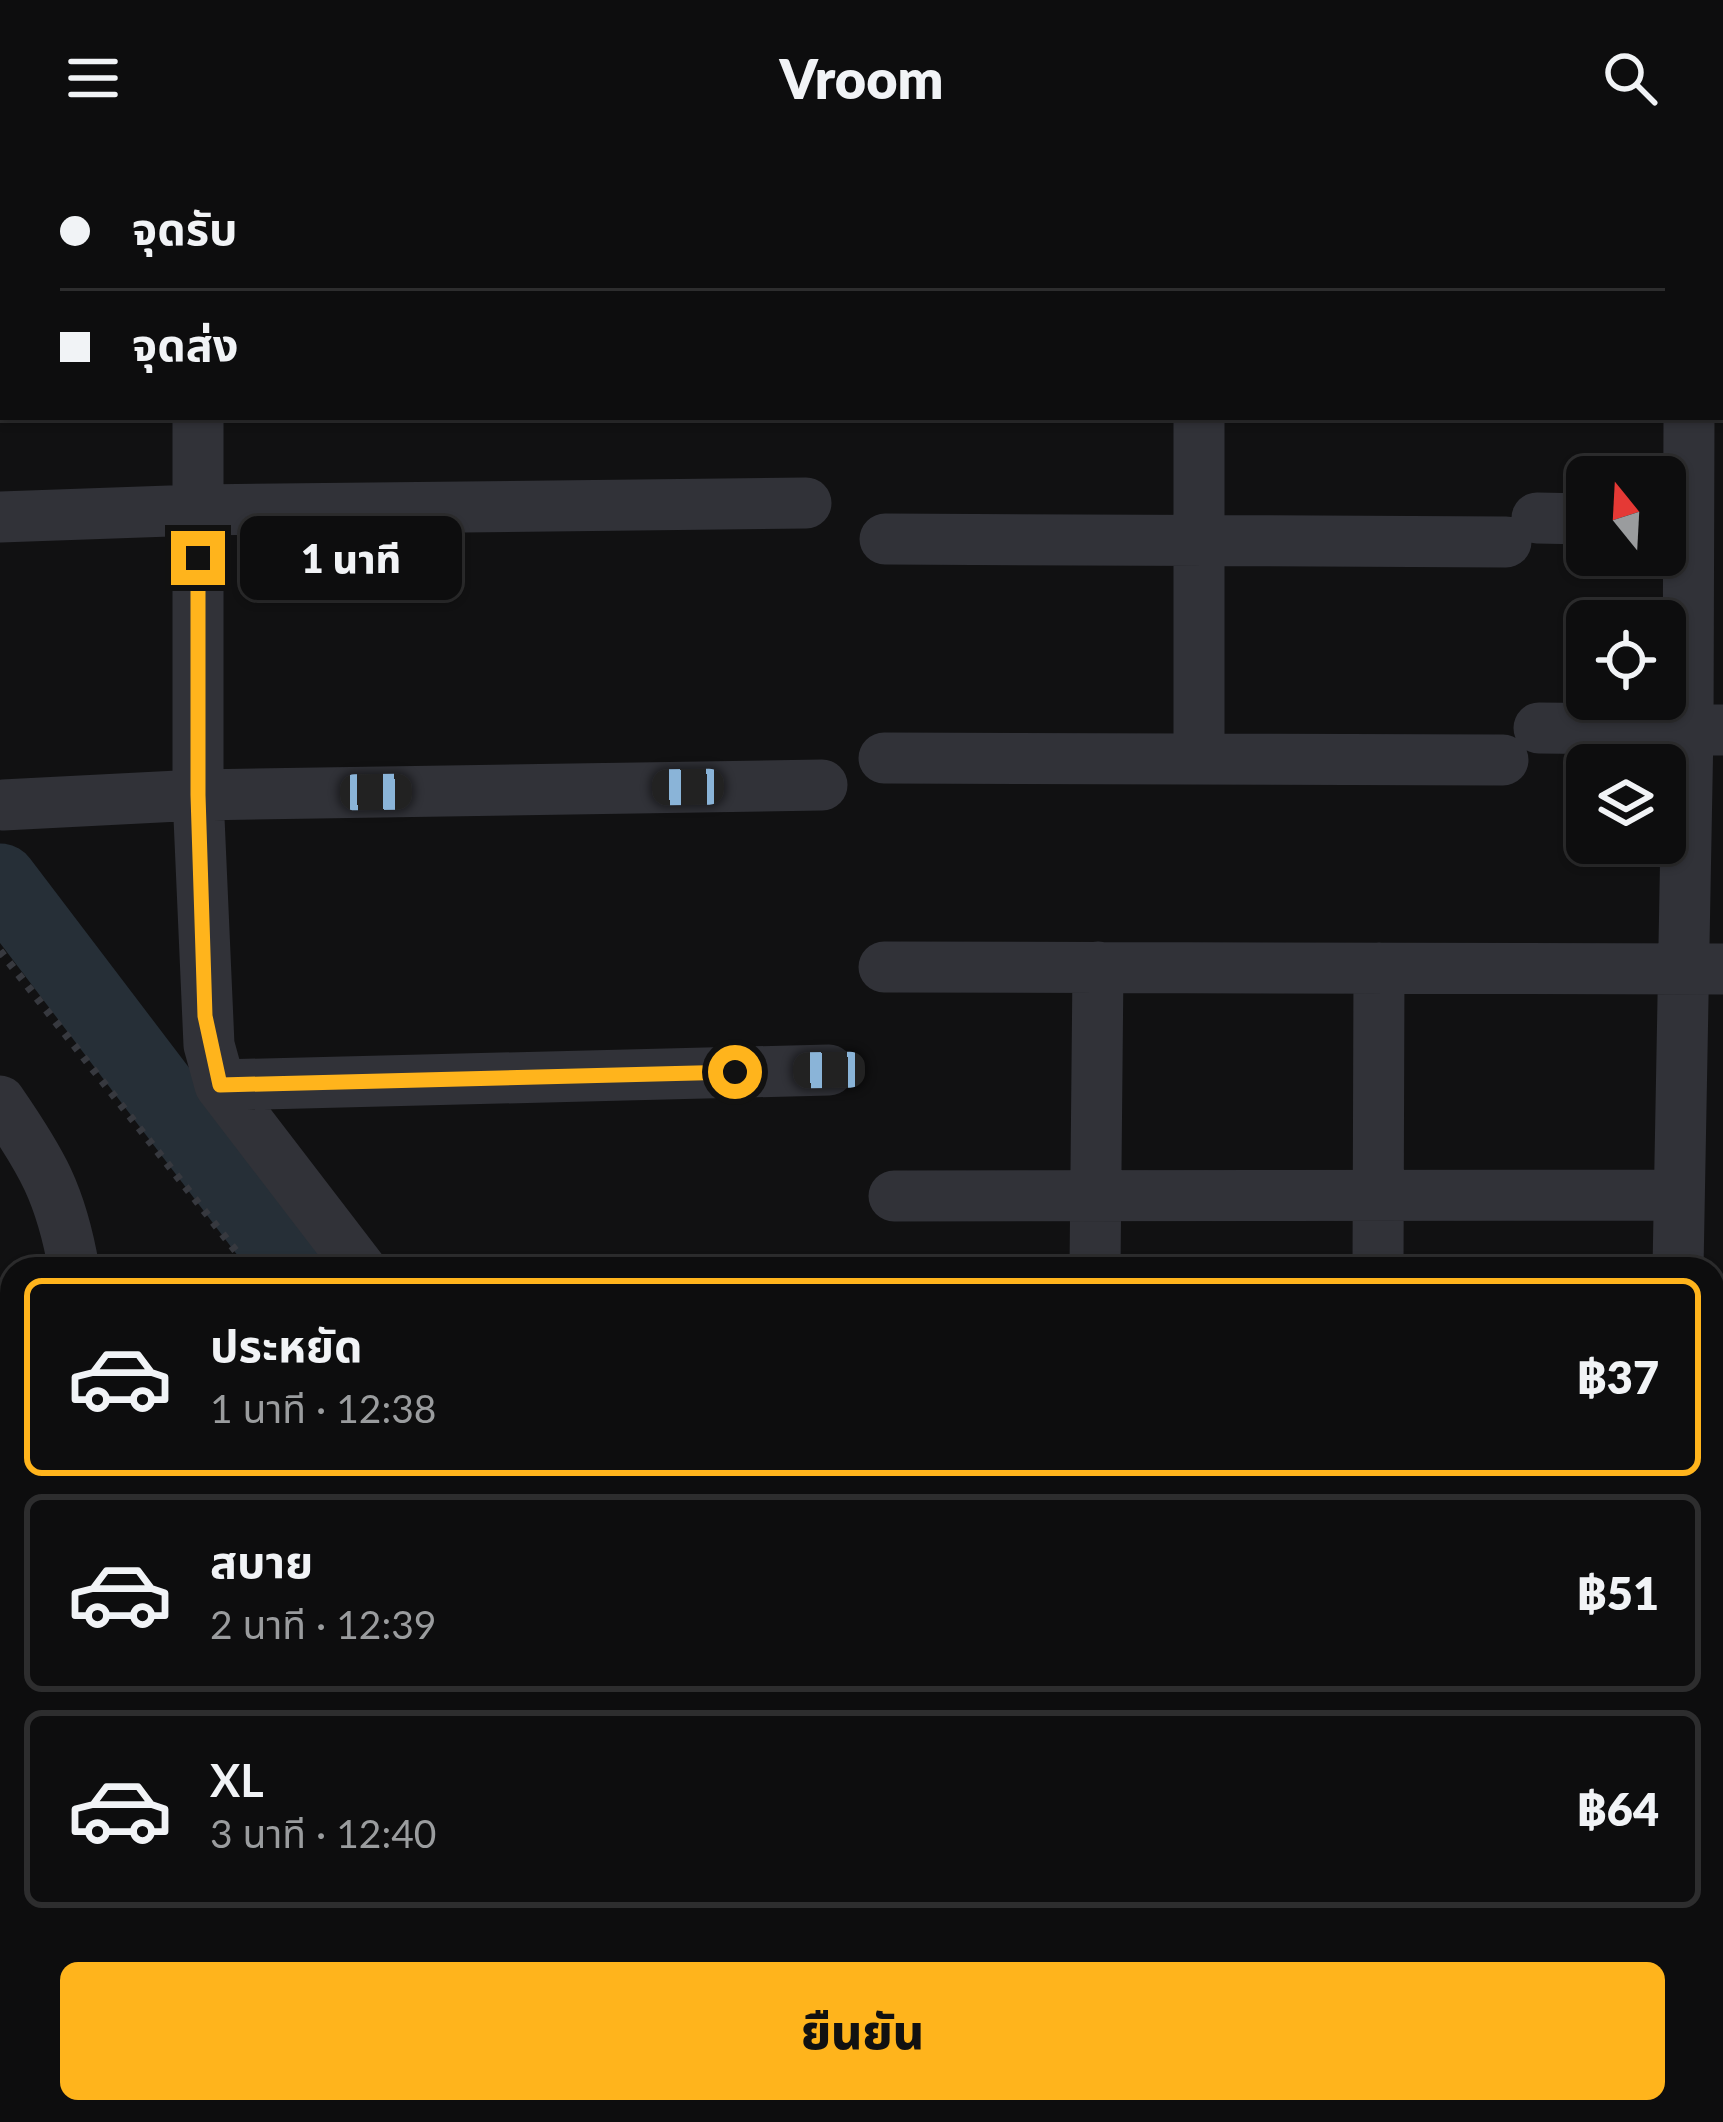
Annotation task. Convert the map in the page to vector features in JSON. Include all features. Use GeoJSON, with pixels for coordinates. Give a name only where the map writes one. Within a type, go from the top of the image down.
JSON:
{"type":"FeatureCollection","features":[{"type":"Feature","properties":{"kind":"street"},"geometry":{"type":"LineString","coordinates":[[198,420],[198,795],[205,1016],[220,1085],[352,1257]]}},
{"type":"Feature","properties":{"kind":"street"},"geometry":{"type":"LineString","coordinates":[[1199,420],[1199,758]]}},
{"type":"Feature","properties":{"kind":"street"},"geometry":{"type":"LineString","coordinates":[[1678,1257],[1677,1196],[1703,969],[1706,729],[1689,420]]}},
{"type":"Feature","properties":{"kind":"street"},"geometry":{"type":"LineString","coordinates":[[0,518],[198,510],[806,503]]}},
{"type":"Feature","properties":{"kind":"street"},"geometry":{"type":"LineString","coordinates":[[885,539],[1198,543],[1543,526]]}},
{"type":"Feature","properties":{"kind":"street"},"geometry":{"type":"LineString","coordinates":[[884,758],[1199,758],[1521,744],[1706,729]]}},
{"type":"Feature","properties":{"kind":"street"},"geometry":{"type":"LineString","coordinates":[[4,805],[198,795],[822,785]]}},
{"type":"Feature","properties":{"kind":"street"},"geometry":{"type":"LineString","coordinates":[[884,967],[1703,969]]}},
{"type":"Feature","properties":{"kind":"street"},"geometry":{"type":"LineString","coordinates":[[1095,1257],[1098,968]]}},
{"type":"Feature","properties":{"kind":"street"},"geometry":{"type":"LineString","coordinates":[[1378,1257],[1379,968]]}},
{"type":"Feature","properties":{"kind":"street"},"geometry":{"type":"LineString","coordinates":[[220,1085],[829,1070]]}},
{"type":"Feature","properties":{"kind":"street"},"geometry":{"type":"LineString","coordinates":[[5,1117],[46,1168],[65,1218],[72,1257]]}},
{"type":"Feature","properties":{"kind":"street"},"geometry":{"type":"LineString","coordinates":[[894,1196],[1677,1196]]}},
{"type":"Feature","properties":{"kind":"path"},"geometry":{"type":"LineString","coordinates":[[0,951],[241,1257]]}},
{"type":"Feature","properties":{"kind":"waterway"},"geometry":{"type":"LineString","coordinates":[[0,881],[286,1257]]}},
{"type":"Feature","properties":{"kind":"route"},"geometry":{"type":"LineString","coordinates":[[198,558],[198,795],[205,1016],[220,1085],[735,1072]]}}]}
